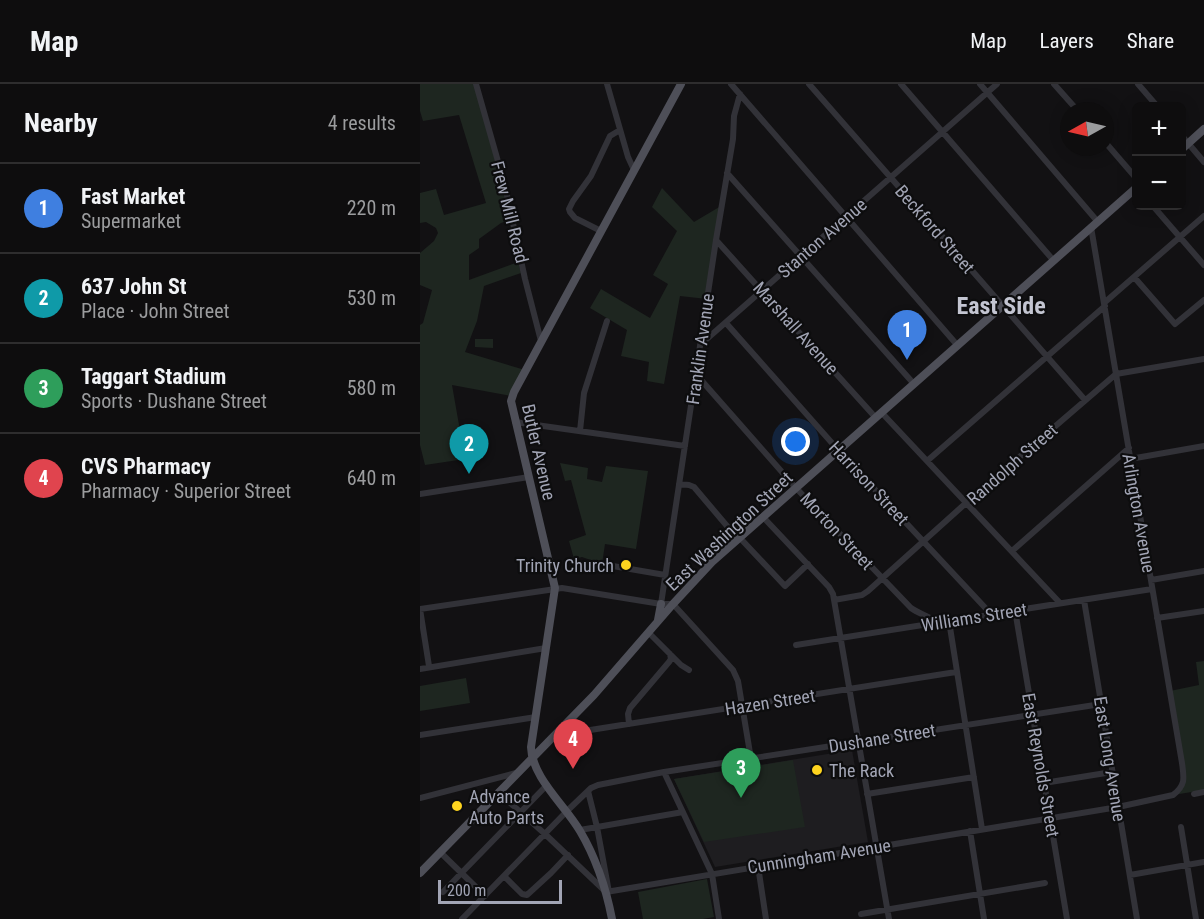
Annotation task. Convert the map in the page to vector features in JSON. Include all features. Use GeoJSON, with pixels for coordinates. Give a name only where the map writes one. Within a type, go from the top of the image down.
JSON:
{"type":"FeatureCollection","features":[{"type":"Feature","properties":{"kind":"main road","name":"Butler Avenue"},"geometry":{"type":"LineString","coordinates":[[532,757],[555,588],[511,407],[512,396],[681,84]]}},
{"type":"Feature","properties":{"kind":"main road"},"geometry":{"type":"LineString","coordinates":[[1186,145],[1204,129]]}},
{"type":"Feature","properties":{"kind":"main road","name":"East Washington Street"},"geometry":{"type":"LineString","coordinates":[[420,873],[594,695],[702,572],[1132,192]]}},
{"type":"Feature","properties":{"kind":"main road"},"geometry":{"type":"LineString","coordinates":[[658,620],[661,604]]}},
{"type":"Feature","properties":{"kind":"main road"},"geometry":{"type":"LineString","coordinates":[[533,737],[547,742]]}},
{"type":"Feature","properties":{"kind":"main road"},"geometry":{"type":"LineString","coordinates":[[532,757],[547,785],[580,830],[593,855],[608,892],[612,919]]}},
{"type":"Feature","properties":{"kind":"street","name":"Frew Mill Road"},"geometry":{"type":"LineString","coordinates":[[476,84],[505,186],[541,341]]}},
{"type":"Feature","properties":{"kind":"street"},"geometry":{"type":"LineString","coordinates":[[607,84],[628,158],[634,170]]}},
{"type":"Feature","properties":{"kind":"street"},"geometry":{"type":"LineString","coordinates":[[731,84],[958,346]]}},
{"type":"Feature","properties":{"kind":"street","name":"Beckford Street"},"geometry":{"type":"LineString","coordinates":[[809,84],[1085,400]]}},
{"type":"Feature","properties":{"kind":"street"},"geometry":{"type":"LineString","coordinates":[[900,84],[1054,261]]}},
{"type":"Feature","properties":{"kind":"street"},"geometry":{"type":"LineString","coordinates":[[980,84],[1095,225]]}},
{"type":"Feature","properties":{"kind":"street","name":"Stanton Avenue"},"geometry":{"type":"LineString","coordinates":[[701,344],[997,84]]}},
{"type":"Feature","properties":{"kind":"street"},"geometry":{"type":"LineString","coordinates":[[1054,84],[1070,102]]}},
{"type":"Feature","properties":{"kind":"street"},"geometry":{"type":"LineString","coordinates":[[1138,84],[1154,102]]}},
{"type":"Feature","properties":{"kind":"street","name":"Franklin Avenue"},"geometry":{"type":"LineString","coordinates":[[661,604],[733,139],[734,116],[740,94]]}},
{"type":"Feature","properties":{"kind":"street"},"geometry":{"type":"LineString","coordinates":[[601,231],[575,218],[569,209],[591,176],[610,136],[620,130]]}},
{"type":"Feature","properties":{"kind":"street"},"geometry":{"type":"LineString","coordinates":[[1186,147],[1204,162]]}},
{"type":"Feature","properties":{"kind":"street"},"geometry":{"type":"LineString","coordinates":[[1114,152],[1132,172]]}},
{"type":"Feature","properties":{"kind":"street"},"geometry":{"type":"LineString","coordinates":[[727,173],[914,384]]}},
{"type":"Feature","properties":{"kind":"street"},"geometry":{"type":"LineString","coordinates":[[1156,210],[1204,265]]}},
{"type":"Feature","properties":{"kind":"street"},"geometry":{"type":"LineString","coordinates":[[927,461],[1204,216]]}},
{"type":"Feature","properties":{"kind":"street","name":"Arlington Avenue"},"geometry":{"type":"LineString","coordinates":[[1095,225],[1104,305],[1184,777],[1180,789],[1173,795]]}},
{"type":"Feature","properties":{"kind":"street","name":"Marshall Avenue"},"geometry":{"type":"LineString","coordinates":[[716,240],[879,415],[927,461],[1060,603]]}},
{"type":"Feature","properties":{"kind":"street"},"geometry":{"type":"LineString","coordinates":[[1134,277],[1175,324],[1204,300]]}},
{"type":"Feature","properties":{"kind":"street"},"geometry":{"type":"LineString","coordinates":[[579,431],[583,399],[608,321]]}},
{"type":"Feature","properties":{"kind":"street","name":"Harrison Street"},"geometry":{"type":"LineString","coordinates":[[726,323],[839,451],[991,614]]}},
{"type":"Feature","properties":{"kind":"street"},"geometry":{"type":"LineString","coordinates":[[1116,374],[1204,359]]}},
{"type":"Feature","properties":{"kind":"street","name":"Randolph Street"},"geometry":{"type":"LineString","coordinates":[[834,600],[865,594],[966,503],[1116,374]]}},
{"type":"Feature","properties":{"kind":"street","name":"Morton Street"},"geometry":{"type":"LineString","coordinates":[[696,377],[796,488],[911,608],[937,623]]}},
{"type":"Feature","properties":{"kind":"street"},"geometry":{"type":"LineString","coordinates":[[515,422],[685,446]]}},
{"type":"Feature","properties":{"kind":"street"},"geometry":{"type":"LineString","coordinates":[[1130,459],[1204,446]]}},
{"type":"Feature","properties":{"kind":"street"},"geometry":{"type":"LineString","coordinates":[[1012,551],[1129,448]]}},
{"type":"Feature","properties":{"kind":"street"},"geometry":{"type":"LineString","coordinates":[[420,494],[529,477]]}},
{"type":"Feature","properties":{"kind":"street"},"geometry":{"type":"LineString","coordinates":[[679,484],[694,487],[785,586],[808,564]]}},
{"type":"Feature","properties":{"kind":"street"},"geometry":{"type":"LineString","coordinates":[[763,517],[831,589],[890,919]]}},
{"type":"Feature","properties":{"kind":"street"},"geometry":{"type":"LineString","coordinates":[[607,565],[665,574]]}},
{"type":"Feature","properties":{"kind":"street"},"geometry":{"type":"LineString","coordinates":[[1151,580],[1204,571]]}},
{"type":"Feature","properties":{"kind":"street"},"geometry":{"type":"LineString","coordinates":[[429,666],[420,609],[555,588],[673,604],[734,670],[738,681],[751,759]]}},
{"type":"Feature","properties":{"kind":"street","name":"Williams Street"},"geometry":{"type":"LineString","coordinates":[[796,645],[1152,589]]}},
{"type":"Feature","properties":{"kind":"street","name":"East Long Avenue"},"geometry":{"type":"LineString","coordinates":[[1084,600],[1137,919]]}},
{"type":"Feature","properties":{"kind":"street","name":"East Reynolds Street"},"geometry":{"type":"LineString","coordinates":[[1015,610],[1067,919]]}},
{"type":"Feature","properties":{"kind":"street"},"geometry":{"type":"LineString","coordinates":[[1157,618],[1204,611]]}},
{"type":"Feature","properties":{"kind":"street"},"geometry":{"type":"LineString","coordinates":[[949,621],[982,829]]}},
{"type":"Feature","properties":{"kind":"street"},"geometry":{"type":"LineString","coordinates":[[648,632],[689,670]]}},
{"type":"Feature","properties":{"kind":"street"},"geometry":{"type":"LineString","coordinates":[[420,669],[546,648]]}},
{"type":"Feature","properties":{"kind":"street"},"geometry":{"type":"LineString","coordinates":[[629,724],[630,708],[670,660],[670,654]]}},
{"type":"Feature","properties":{"kind":"street","name":"Hazen Street"},"geometry":{"type":"LineString","coordinates":[[584,731],[956,672]]}},
{"type":"Feature","properties":{"kind":"street","name":"Dushane Street"},"geometry":{"type":"LineString","coordinates":[[588,791],[598,785],[664,772],[1101,705]]}},
{"type":"Feature","properties":{"kind":"street"},"geometry":{"type":"LineString","coordinates":[[420,735],[536,717]]}},
{"type":"Feature","properties":{"kind":"street"},"geometry":{"type":"LineString","coordinates":[[664,772],[712,874],[719,919]]}},
{"type":"Feature","properties":{"kind":"street"},"geometry":{"type":"LineString","coordinates":[[1044,783],[1112,772]]}},
{"type":"Feature","properties":{"kind":"street"},"geometry":{"type":"LineString","coordinates":[[420,798],[516,774]]}},
{"type":"Feature","properties":{"kind":"street"},"geometry":{"type":"LineString","coordinates":[[867,794],[974,777]]}},
{"type":"Feature","properties":{"kind":"street"},"geometry":{"type":"LineString","coordinates":[[443,892],[547,785]]}},
{"type":"Feature","properties":{"kind":"street"},"geometry":{"type":"LineString","coordinates":[[462,919],[588,791],[597,827],[608,892]]}},
{"type":"Feature","properties":{"kind":"street"},"geometry":{"type":"LineString","coordinates":[[498,792],[608,892]]}},
{"type":"Feature","properties":{"kind":"street"},"geometry":{"type":"LineString","coordinates":[[1194,794],[1204,792]]}},
{"type":"Feature","properties":{"kind":"street","name":"Cunningham Avenue"},"geometry":{"type":"LineString","coordinates":[[608,892],[1118,807],[1173,795]]}},
{"type":"Feature","properties":{"kind":"street"},"geometry":{"type":"LineString","coordinates":[[580,830],[683,812]]}},
{"type":"Feature","properties":{"kind":"street"},"geometry":{"type":"LineString","coordinates":[[1181,827],[1196,919]]}},
{"type":"Feature","properties":{"kind":"street"},"geometry":{"type":"LineString","coordinates":[[970,831],[984,919]]}},
{"type":"Feature","properties":{"kind":"street"},"geometry":{"type":"LineString","coordinates":[[440,852],[485,896]]}},
{"type":"Feature","properties":{"kind":"street"},"geometry":{"type":"LineString","coordinates":[[504,876],[522,894],[528,896],[568,855]]}},
{"type":"Feature","properties":{"kind":"street"},"geometry":{"type":"LineString","coordinates":[[1130,874],[1204,862]]}},
{"type":"Feature","properties":{"kind":"street"},"geometry":{"type":"LineString","coordinates":[[758,866],[766,919]]}},
{"type":"Feature","properties":{"kind":"street"},"geometry":{"type":"LineString","coordinates":[[861,914],[1045,883]]}},
{"type":"Feature","properties":{"kind":"shaded area"},"geometry":{"type":"Polygon","coordinates":[[[420,84],[476,84],[513,219],[501,223],[479,239],[479,248],[469,255],[469,280],[518,262],[521,273],[484,286],[477,321],[465,352],[525,370],[512,396],[452,385],[465,459],[425,465],[420,445],[420,325],[423,323],[432,290],[420,285],[420,253],[434,241],[438,233],[436,228],[426,222],[420,223],[420,193],[436,189],[444,215],[486,203],[459,115],[423,121],[420,111],[420,84]]]}},
{"type":"Feature","properties":{"kind":"shaded area"},"geometry":{"type":"Polygon","coordinates":[[[662,188],[694,222],[721,206],[707,299],[680,296],[664,384],[647,381],[649,362],[621,356],[627,330],[590,308],[601,289],[650,318],[668,284],[653,275],[677,231],[652,207],[662,188]]]}},
{"type":"Feature","properties":{"kind":"shaded area"},"geometry":{"type":"Polygon","coordinates":[[[475,339],[493,339],[493,348],[475,347],[475,339]]]}},
{"type":"Feature","properties":{"kind":"shaded area"},"geometry":{"type":"Polygon","coordinates":[[[560,463],[588,468],[587,479],[602,482],[606,466],[648,471],[636,549],[605,544],[602,564],[582,557],[574,559],[569,541],[586,535],[571,480],[565,481],[560,463]]]}},
{"type":"Feature","properties":{"kind":"shaded area"},"geometry":{"type":"Polygon","coordinates":[[[1204,661],[1204,790],[1173,795],[1183,785],[1170,691],[1199,685],[1196,662],[1204,661]]]}},
{"type":"Feature","properties":{"kind":"shaded area"},"geometry":{"type":"Polygon","coordinates":[[[466,678],[470,703],[420,711],[420,686],[466,678]]]}},
{"type":"Feature","properties":{"kind":"shaded area"},"geometry":{"type":"Polygon","coordinates":[[[852,750],[868,842],[715,867],[674,779],[852,750]]]}},
{"type":"Feature","properties":{"kind":"shaded area"},"geometry":{"type":"Polygon","coordinates":[[[793,760],[805,827],[704,842],[674,779],[793,760]]]}},
{"type":"Feature","properties":{"kind":"shaded area"},"geometry":{"type":"Polygon","coordinates":[[[707,879],[714,917],[643,919],[638,892],[707,879]]]}},
{"type":"Feature","properties":{"kind":"place","name":"Fast Market"},"geometry":{"type":"Point","coordinates":[907,360]}},
{"type":"Feature","properties":{"kind":"place","name":"637 John St"},"geometry":{"type":"Point","coordinates":[469,474]}},
{"type":"Feature","properties":{"kind":"place","name":"Trinity Church"},"geometry":{"type":"Point","coordinates":[626,565]}},
{"type":"Feature","properties":{"kind":"place","name":"CVS Pharmacy"},"geometry":{"type":"Point","coordinates":[573,769]}},
{"type":"Feature","properties":{"kind":"place","name":"The Rack"},"geometry":{"type":"Point","coordinates":[817,770]}},
{"type":"Feature","properties":{"kind":"place","name":"Taggart Stadium"},"geometry":{"type":"Point","coordinates":[741,798]}},
{"type":"Feature","properties":{"kind":"place","name":"Advance Auto Parts"},"geometry":{"type":"Point","coordinates":[457,806]}},
{"type":"Feature","properties":{"kind":"district","name":"East Side"},"geometry":{"type":"Point","coordinates":[1001,306]}}]}
